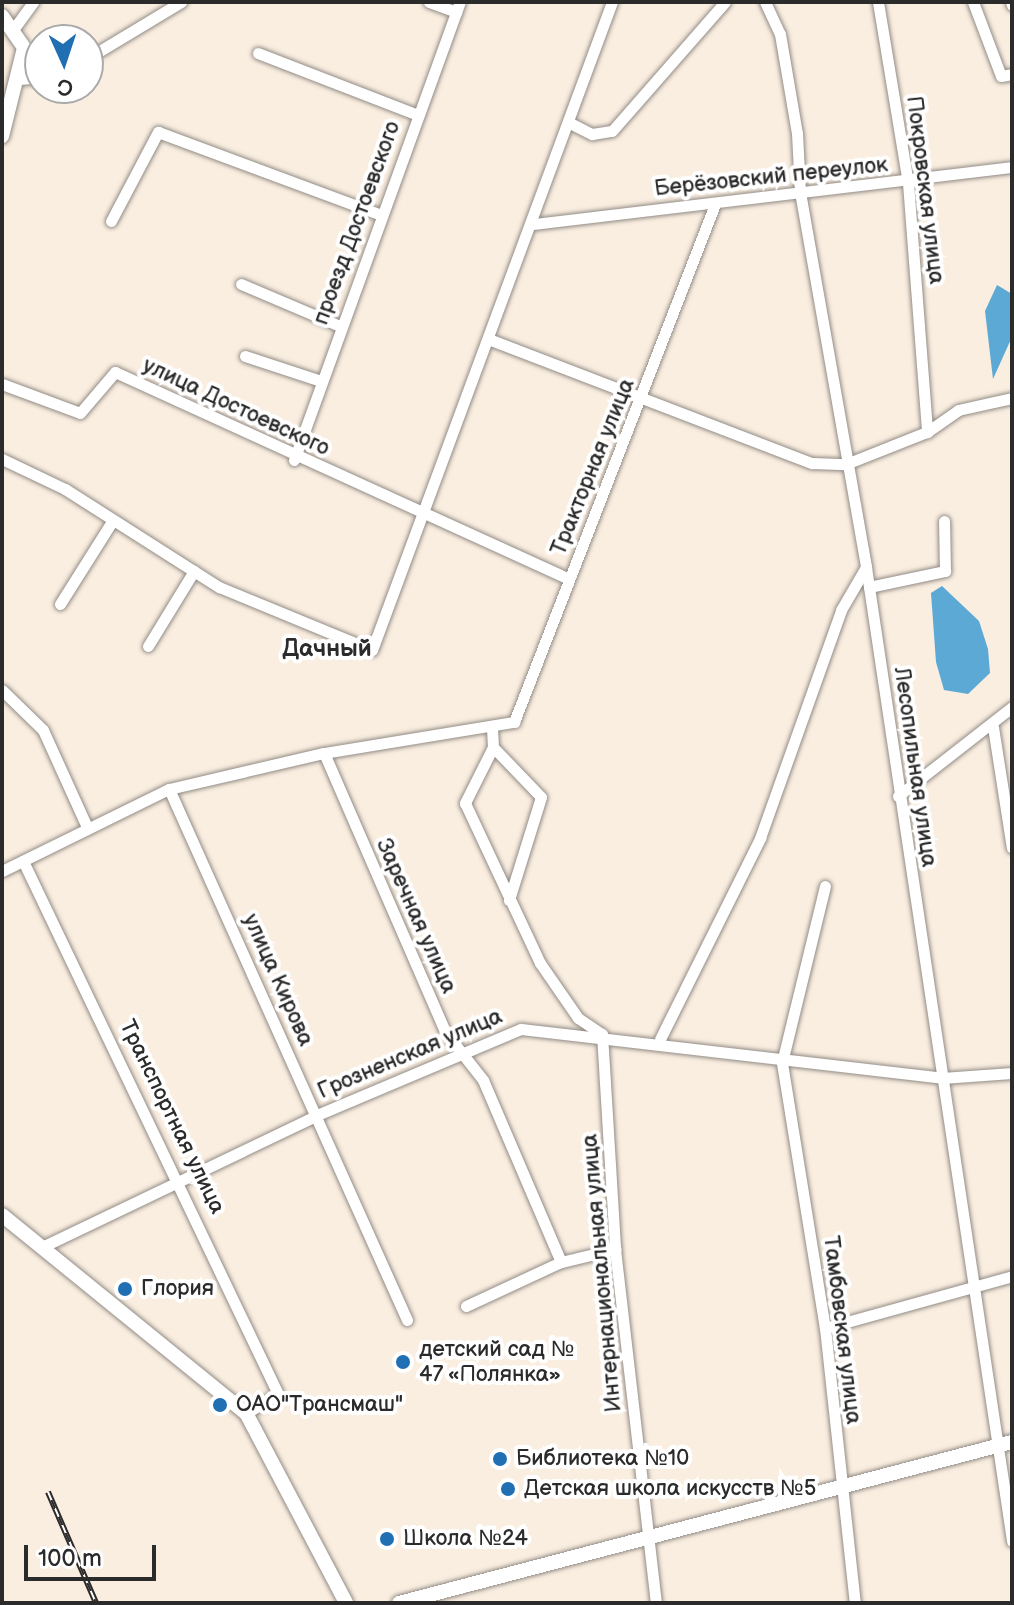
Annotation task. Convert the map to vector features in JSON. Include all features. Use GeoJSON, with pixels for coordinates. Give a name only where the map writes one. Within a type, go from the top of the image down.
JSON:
{"type":"FeatureCollection","features":[{"type":"Feature","properties":{"kind":"street"},"geometry":{"type":"LineString","coordinates":[[15,27],[33,2]]}},
{"type":"Feature","properties":{"kind":"street"},"geometry":{"type":"LineString","coordinates":[[104,48],[181,2]]}},
{"type":"Feature","properties":{"kind":"street"},"geometry":{"type":"LineString","coordinates":[[429,2],[458,7]]}},
{"type":"Feature","properties":{"kind":"street"},"geometry":{"type":"LineString","coordinates":[[2,459],[113,520],[194,571],[372,650],[534,224],[612,2]]}},
{"type":"Feature","properties":{"kind":"street"},"geometry":{"type":"LineString","coordinates":[[570,123],[592,134],[612,131],[725,2]]}},
{"type":"Feature","properties":{"kind":"street","name":"Лесопильная улица"},"geometry":{"type":"LineString","coordinates":[[765,2],[780,34],[800,192],[866,567],[898,796],[974,1282],[1007,1443],[1012,1541]]}},
{"type":"Feature","properties":{"kind":"street","name":"Покровская улица"},"geometry":{"type":"LineString","coordinates":[[878,2],[908,183],[927,432]]}},
{"type":"Feature","properties":{"kind":"street"},"geometry":{"type":"LineString","coordinates":[[973,2],[1001,76],[1012,74]]}},
{"type":"Feature","properties":{"kind":"street","name":"проезд Достоевского"},"geometry":{"type":"LineString","coordinates":[[294,460],[458,7]]}},
{"type":"Feature","properties":{"kind":"street"},"geometry":{"type":"LineString","coordinates":[[2,16],[15,27],[23,56],[2,136]]}},
{"type":"Feature","properties":{"kind":"street"},"geometry":{"type":"LineString","coordinates":[[258,53],[418,115]]}},
{"type":"Feature","properties":{"kind":"street"},"geometry":{"type":"LineString","coordinates":[[19,79],[24,79]]}},
{"type":"Feature","properties":{"kind":"street"},"geometry":{"type":"LineString","coordinates":[[111,221],[158,132],[381,215]]}},
{"type":"Feature","properties":{"kind":"street","name":"Берёзовский переулок"},"geometry":{"type":"LineString","coordinates":[[534,224],[800,192],[908,183],[1012,167]]}},
{"type":"Feature","properties":{"kind":"street","name":"Тракторная улица"},"geometry":{"type":"LineString","coordinates":[[2,871],[86,825],[169,789],[324,753],[514,722],[641,402],[715,204]]}},
{"type":"Feature","properties":{"kind":"street"},"geometry":{"type":"LineString","coordinates":[[241,284],[340,326]]}},
{"type":"Feature","properties":{"kind":"street"},"geometry":{"type":"LineString","coordinates":[[491,340],[641,402],[812,463],[846,464],[927,432],[958,410],[1012,398]]}},
{"type":"Feature","properties":{"kind":"street"},"geometry":{"type":"LineString","coordinates":[[245,356],[321,381]]}},
{"type":"Feature","properties":{"kind":"street","name":"улица Достоевского"},"geometry":{"type":"LineString","coordinates":[[2,384],[80,413],[115,372],[294,460],[426,512],[569,579]]}},
{"type":"Feature","properties":{"kind":"street"},"geometry":{"type":"LineString","coordinates":[[60,604],[113,520]]}},
{"type":"Feature","properties":{"kind":"street"},"geometry":{"type":"LineString","coordinates":[[847,600],[869,589],[945,571],[944,521]]}},
{"type":"Feature","properties":{"kind":"street"},"geometry":{"type":"LineString","coordinates":[[660,1039],[760,838],[847,600],[866,567]]}},
{"type":"Feature","properties":{"kind":"street"},"geometry":{"type":"LineString","coordinates":[[148,646],[194,571]]}},
{"type":"Feature","properties":{"kind":"street"},"geometry":{"type":"LineString","coordinates":[[2,690],[43,730],[86,825]]}},
{"type":"Feature","properties":{"kind":"street"},"geometry":{"type":"LineString","coordinates":[[898,796],[993,727],[1012,707]]}},
{"type":"Feature","properties":{"kind":"street"},"geometry":{"type":"LineString","coordinates":[[993,727],[1012,848]]}},
{"type":"Feature","properties":{"kind":"street"},"geometry":{"type":"LineString","coordinates":[[492,728],[493,747],[465,803],[509,900],[559,991],[602,1034]]}},
{"type":"Feature","properties":{"kind":"street"},"geometry":{"type":"LineString","coordinates":[[493,747],[541,797],[509,900]]}},
{"type":"Feature","properties":{"kind":"street","name":"Заречная улица"},"geometry":{"type":"LineString","coordinates":[[324,753],[460,1054],[483,1080],[561,1262]]}},
{"type":"Feature","properties":{"kind":"street","name":"улица Кирова"},"geometry":{"type":"LineString","coordinates":[[169,789],[407,1320]]}},
{"type":"Feature","properties":{"kind":"street","name":"Транспортная улица"},"geometry":{"type":"LineString","coordinates":[[23,861],[178,1179],[278,1394],[246,1413]]}},
{"type":"Feature","properties":{"kind":"street"},"geometry":{"type":"LineString","coordinates":[[782,1063],[825,886]]}},
{"type":"Feature","properties":{"kind":"street","name":"Грозненская улица"},"geometry":{"type":"LineString","coordinates":[[42,1247],[178,1179],[317,1115],[521,1029],[660,1039],[782,1063],[942,1078],[1012,1073]]}},
{"type":"Feature","properties":{"kind":"street","name":"Интернациональная улица"},"geometry":{"type":"LineString","coordinates":[[602,1034],[615,1249],[656,1603]]}},
{"type":"Feature","properties":{"kind":"street","name":"Тамбовская улица"},"geometry":{"type":"LineString","coordinates":[[782,1063],[825,1328],[855,1603]]}},
{"type":"Feature","properties":{"kind":"street"},"geometry":{"type":"LineString","coordinates":[[2,1215],[246,1413],[346,1603]]}},
{"type":"Feature","properties":{"kind":"street"},"geometry":{"type":"LineString","coordinates":[[466,1306],[561,1262],[615,1249]]}},
{"type":"Feature","properties":{"kind":"street"},"geometry":{"type":"LineString","coordinates":[[825,1328],[974,1282],[1012,1276]]}},
{"type":"Feature","properties":{"kind":"street"},"geometry":{"type":"LineString","coordinates":[[399,1603],[649,1532],[840,1487],[1007,1443]]}},
{"type":"Feature","properties":{"kind":"water"},"geometry":{"type":"Polygon","coordinates":[[[997,285],[1012,294],[1012,337],[993,379],[985,311],[997,285]]]}},
{"type":"Feature","properties":{"kind":"water"},"geometry":{"type":"Polygon","coordinates":[[[942,586],[979,621],[988,649],[990,673],[968,694],[944,690],[936,662],[931,593],[942,586]]]}},
{"type":"Feature","properties":{"kind":"railway"},"geometry":{"type":"LineString","coordinates":[[48,1492],[96,1603]]}},
{"type":"Feature","properties":{"kind":"place","name":"Глория"},"geometry":{"type":"Point","coordinates":[125,1289]}},
{"type":"Feature","properties":{"kind":"place","name":"детский сад № 47 «Полянка»"},"geometry":{"type":"Point","coordinates":[403,1362]}},
{"type":"Feature","properties":{"kind":"place","name":"ОАО\"Трансмаш\""},"geometry":{"type":"Point","coordinates":[220,1405]}},
{"type":"Feature","properties":{"kind":"place","name":"Библиотека №10"},"geometry":{"type":"Point","coordinates":[500,1459]}},
{"type":"Feature","properties":{"kind":"place","name":"Детская школа искусств №5"},"geometry":{"type":"Point","coordinates":[508,1489]}},
{"type":"Feature","properties":{"kind":"place","name":"Школа №24"},"geometry":{"type":"Point","coordinates":[387,1539]}},
{"type":"Feature","properties":{"kind":"district","name":"Дачный"},"geometry":{"type":"Point","coordinates":[327,649]}}]}
